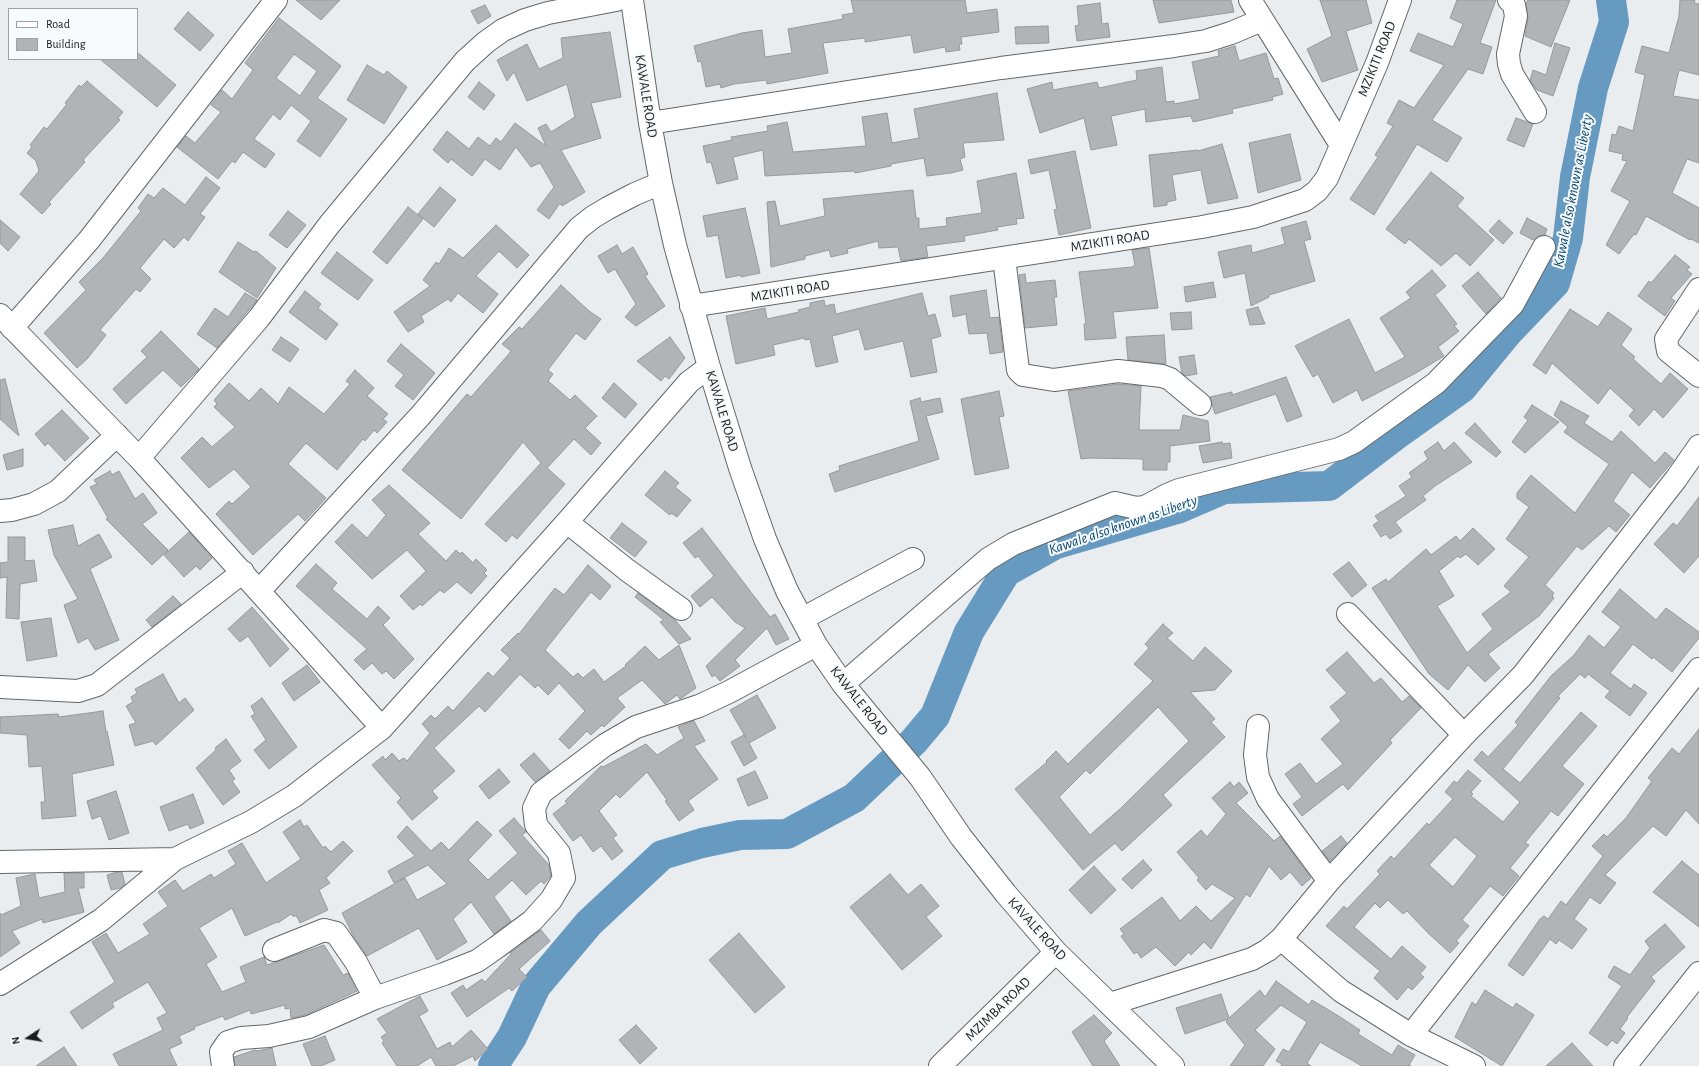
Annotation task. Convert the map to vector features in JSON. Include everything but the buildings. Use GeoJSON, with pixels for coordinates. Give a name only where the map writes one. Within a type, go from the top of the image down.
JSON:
{"type":"FeatureCollection","features":[{"type":"Feature","properties":{"kind":"street"},"geometry":{"type":"LineString","coordinates":[[276,0],[89,240],[6,322],[139,458],[382,728]]}},
{"type":"Feature","properties":{"kind":"street"},"geometry":{"type":"LineString","coordinates":[[139,458],[259,318],[330,225],[465,61],[486,42],[503,30],[525,20],[548,13],[616,0]]}},
{"type":"Feature","properties":{"kind":"street","name":"KAWALE ROAD"},"geometry":{"type":"LineString","coordinates":[[632,0],[650,123],[661,183],[691,306],[708,367],[740,468],[765,539],[787,591],[816,645],[843,684],[920,777]]}},
{"type":"Feature","properties":{"kind":"street"},"geometry":{"type":"LineString","coordinates":[[1250,0],[1341,145]]}},
{"type":"Feature","properties":{"kind":"street","name":"MZIKITI ROAD"},"geometry":{"type":"LineString","coordinates":[[691,306],[1202,227],[1287,207],[1305,200],[1317,191],[1327,178],[1377,63],[1400,0]]}},
{"type":"Feature","properties":{"kind":"street"},"geometry":{"type":"LineString","coordinates":[[1509,0],[1514,5],[1516,16],[1508,54],[1509,64],[1512,74],[1535,112]]}},
{"type":"Feature","properties":{"kind":"street"},"geometry":{"type":"LineString","coordinates":[[650,123],[1001,68],[1206,41],[1231,33],[1262,20]]}},
{"type":"Feature","properties":{"kind":"street"},"geometry":{"type":"LineString","coordinates":[[259,591],[421,415],[579,228],[608,208],[661,183]]}},
{"type":"Feature","properties":{"kind":"street"},"geometry":{"type":"LineString","coordinates":[[843,684],[988,559],[1013,544],[1115,503],[1136,508],[1146,507],[1179,490],[1339,449],[1354,442],[1442,377],[1513,304],[1544,247]]}},
{"type":"Feature","properties":{"kind":"street"},"geometry":{"type":"LineString","coordinates":[[1004,258],[1018,370],[1024,375],[1054,380],[1118,371],[1162,376],[1170,379],[1200,404]]}},
{"type":"Feature","properties":{"kind":"street"},"geometry":{"type":"LineString","coordinates":[[1699,290],[1669,333],[1666,339],[1666,346],[1668,352],[1699,376]]}},
{"type":"Feature","properties":{"kind":"street"},"geometry":{"type":"LineString","coordinates":[[0,984],[101,920],[175,859],[251,822],[294,796],[382,728],[567,522],[689,382],[708,367]]}},
{"type":"Feature","properties":{"kind":"street"},"geometry":{"type":"LineString","coordinates":[[0,511],[12,510],[34,504],[58,491],[117,435]]}},
{"type":"Feature","properties":{"kind":"street"},"geometry":{"type":"LineString","coordinates":[[1110,1004],[1252,959],[1268,950],[1282,939],[1329,881],[1464,735],[1523,674],[1676,479],[1699,446]]}},
{"type":"Feature","properties":{"kind":"street"},"geometry":{"type":"LineString","coordinates":[[567,522],[627,570],[681,609]]}},
{"type":"Feature","properties":{"kind":"street"},"geometry":{"type":"LineString","coordinates":[[802,619],[913,559]]}},
{"type":"Feature","properties":{"kind":"street"},"geometry":{"type":"LineString","coordinates":[[0,687],[78,691],[96,685],[243,572]]}},
{"type":"Feature","properties":{"kind":"street"},"geometry":{"type":"LineString","coordinates":[[1348,614],[1464,735]]}},
{"type":"Feature","properties":{"kind":"street"},"geometry":{"type":"LineString","coordinates":[[223,1066],[220,1052],[228,1042],[241,1038],[269,1036],[309,1027],[375,998],[477,961],[532,921],[551,900],[564,878],[558,853],[536,825],[534,808],[541,793],[605,744],[636,727],[699,706],[717,698],[816,645]]}},
{"type":"Feature","properties":{"kind":"street"},"geometry":{"type":"LineString","coordinates":[[1411,1035],[1699,669]]}},
{"type":"Feature","properties":{"kind":"street"},"geometry":{"type":"LineString","coordinates":[[1258,726],[1255,755],[1258,777],[1268,799],[1329,881]]}},
{"type":"Feature","properties":{"kind":"street","name":"KAVALE ROAD"},"geometry":{"type":"LineString","coordinates":[[920,777],[961,837],[1006,894],[1056,952],[1173,1066]]}},
{"type":"Feature","properties":{"kind":"street"},"geometry":{"type":"LineString","coordinates":[[0,862],[175,859]]}},
{"type":"Feature","properties":{"kind":"street"},"geometry":{"type":"LineString","coordinates":[[274,950],[324,930],[336,934],[356,962],[375,998]]}},
{"type":"Feature","properties":{"kind":"street"},"geometry":{"type":"LineString","coordinates":[[1282,939],[1341,991],[1411,1035],[1474,1066]]}},
{"type":"Feature","properties":{"kind":"street","name":"MZIMBA ROAD"},"geometry":{"type":"LineString","coordinates":[[940,1066],[1056,952]]}},
{"type":"Feature","properties":{"kind":"street"},"geometry":{"type":"LineString","coordinates":[[1625,1066],[1699,973]]}},
{"type":"Feature","properties":{"kind":"waterway","name":"Kawale also known as Liberty"},"geometry":{"type":"LineString","coordinates":[[493,1066],[512,1037],[536,986],[589,923],[662,855],[702,843],[740,835],[787,834],[854,798],[914,741],[935,716],[969,632],[1006,572],[1056,544],[1180,508],[1224,489],[1329,486],[1396,435],[1462,388],[1509,331],[1555,283],[1568,238],[1575,177],[1593,88],[1614,22],[1611,0]]}}]}
